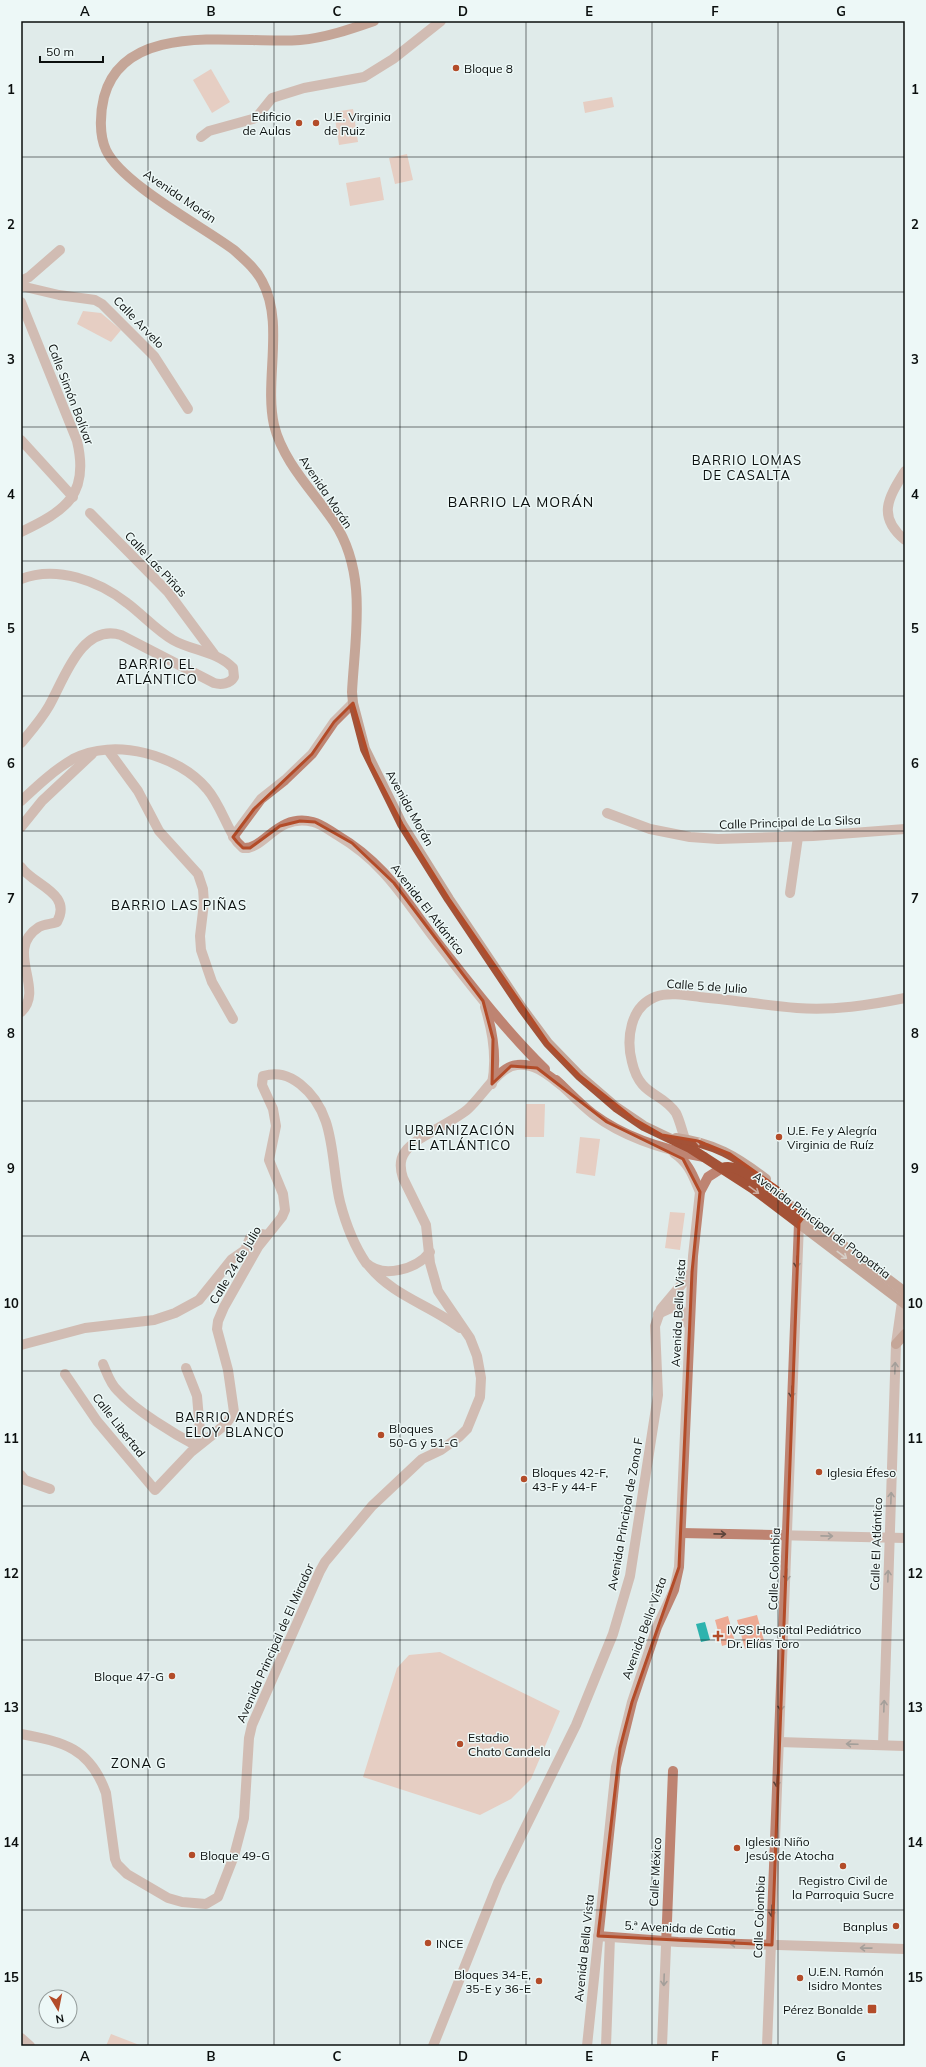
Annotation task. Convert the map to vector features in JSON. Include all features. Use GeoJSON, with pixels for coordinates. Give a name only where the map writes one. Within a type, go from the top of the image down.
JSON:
{"type":"FeatureCollection","features":[{"type":"Feature","properties":{"kind":"main road","name":"Avenida Morán"},"geometry":{"type":"LineString","coordinates":[[344,30],[356,21]]}},
{"type":"Feature","properties":{"kind":"main road","name":"Avenida Morán"},"geometry":{"type":"LineString","coordinates":[[374,21],[302,40],[178,41],[150,48],[137,54],[117,71],[106,90],[101,115],[106,150],[120,170],[146,190],[234,250],[250,263],[263,282],[267,292],[271,317],[272,398],[274,425],[287,457],[334,523],[350,555],[353,566],[358,612],[353,703],[360,735],[370,762],[402,824],[449,899],[522,1008],[548,1043],[580,1076],[616,1107],[644,1126],[690,1148],[722,1168]]}},
{"type":"Feature","properties":{"kind":"main road","name":"Avenida Morán"},"geometry":{"type":"LineString","coordinates":[[662,1135],[710,1144],[745,1163],[781,1190],[788,1203]]}},
{"type":"Feature","properties":{"kind":"main road"},"geometry":{"type":"LineString","coordinates":[[704,1157],[730,1158],[745,1163]]}},
{"type":"Feature","properties":{"kind":"main road","name":"Avenida Principal de Propatria"},"geometry":{"type":"LineString","coordinates":[[722,1168],[728,1166],[745,1172],[788,1203],[802,1219]]}},
{"type":"Feature","properties":{"kind":"main road","name":"Avenida Principal de Propatria"},"geometry":{"type":"LineString","coordinates":[[722,1168],[802,1219],[904,1299]]}},
{"type":"Feature","properties":{"kind":"main road"},"geometry":{"type":"LineString","coordinates":[[896,1344],[905,1334]]}},
{"type":"Feature","properties":{"kind":"street"},"geometry":{"type":"LineString","coordinates":[[201,137],[209,131],[256,118],[272,98],[283,93],[364,76],[393,59],[441,21]]}},
{"type":"Feature","properties":{"kind":"street"},"geometry":{"type":"LineString","coordinates":[[21,281],[36,271],[60,250]]}},
{"type":"Feature","properties":{"kind":"street","name":"Calle Arvelo"},"geometry":{"type":"LineString","coordinates":[[21,286],[59,295],[95,300],[102,304],[154,356],[188,409]]}},
{"type":"Feature","properties":{"kind":"street","name":"Calle Simón Bolívar"},"geometry":{"type":"LineString","coordinates":[[21,302],[77,441],[82,462],[78,485],[73,497]]}},
{"type":"Feature","properties":{"kind":"street"},"geometry":{"type":"LineString","coordinates":[[21,440],[73,497],[52,516],[21,532]]}},
{"type":"Feature","properties":{"kind":"street"},"geometry":{"type":"LineString","coordinates":[[905,471],[888,502],[888,511],[893,528],[905,540]]}},
{"type":"Feature","properties":{"kind":"street","name":"Calle Las Piñas"},"geometry":{"type":"LineString","coordinates":[[90,513],[168,592],[214,654]]}},
{"type":"Feature","properties":{"kind":"street"},"geometry":{"type":"LineString","coordinates":[[21,579],[54,574],[92,583],[117,595],[169,638],[180,644],[214,654],[233,668],[234,677],[232,680],[220,685],[121,635],[113,633],[98,636],[82,648],[75,656],[42,718],[21,744]]}},
{"type":"Feature","properties":{"kind":"street"},"geometry":{"type":"LineString","coordinates":[[233,837],[262,800],[312,754],[334,722],[353,703]]}},
{"type":"Feature","properties":{"kind":"street"},"geometry":{"type":"LineString","coordinates":[[108,750],[138,791],[159,831],[198,874],[203,889],[204,903],[200,936],[202,950],[212,982],[233,1020]]}},
{"type":"Feature","properties":{"kind":"street","name":"Avenida El Atlántico"},"geometry":{"type":"LineString","coordinates":[[21,801],[38,784],[74,758],[108,750],[136,750],[148,753],[181,768],[207,789],[239,846],[250,848],[280,826],[300,821],[315,822],[352,843],[373,861],[394,883],[483,1001],[522,1046],[592,1114],[639,1140],[672,1151],[704,1157]]}},
{"type":"Feature","properties":{"kind":"street"},"geometry":{"type":"LineString","coordinates":[[21,827],[42,801],[94,753]]}},
{"type":"Feature","properties":{"kind":"street","name":"Calle Principal de La Silsa"},"geometry":{"type":"LineString","coordinates":[[607,813],[650,829],[690,837],[759,839],[905,829]]}},
{"type":"Feature","properties":{"kind":"street"},"geometry":{"type":"LineString","coordinates":[[790,893],[798,837]]}},
{"type":"Feature","properties":{"kind":"street"},"geometry":{"type":"LineString","coordinates":[[21,867],[28,875],[50,890],[58,899],[61,908],[57,922],[40,926],[29,935],[26,942],[24,965],[30,998],[26,1008],[21,1012]]}},
{"type":"Feature","properties":{"kind":"street","name":"Calle 5 de Julio"},"geometry":{"type":"LineString","coordinates":[[685,1139],[675,1112],[642,1086],[637,1080],[632,1064],[629,1045],[633,1021],[637,1011],[649,1000],[657,996],[684,995],[817,1009],[862,1006],[905,998]]}},
{"type":"Feature","properties":{"kind":"street"},"geometry":{"type":"LineString","coordinates":[[483,1001],[493,1038],[494,1072],[492,1084]]}},
{"type":"Feature","properties":{"kind":"street","name":"Avenida Principal de El Mirador"},"geometry":{"type":"LineString","coordinates":[[21,1734],[69,1746],[91,1766],[106,1793],[115,1859],[117,1864],[127,1874],[160,1894],[182,1902],[206,1904],[218,1897],[234,1856],[244,1818],[249,1738],[252,1725],[320,1571],[325,1562],[372,1506],[422,1459],[441,1450],[459,1437],[466,1429],[476,1409],[481,1388],[480,1366],[473,1346],[438,1291],[432,1272],[426,1225],[403,1178],[401,1172],[401,1159],[412,1144],[459,1117],[506,1069],[517,1065],[537,1068],[561,1085]]}},
{"type":"Feature","properties":{"kind":"street","name":"Calle 24 de Julio"},"geometry":{"type":"LineString","coordinates":[[155,1490],[199,1445],[226,1424],[234,1412],[228,1370],[217,1329],[218,1321],[240,1278],[267,1235],[282,1217],[285,1202],[280,1185],[269,1160],[270,1149],[276,1126],[275,1117],[262,1081],[266,1076],[281,1074],[288,1076],[304,1088],[322,1110],[328,1124],[340,1200],[348,1232],[358,1252],[380,1280],[455,1324],[464,1332]]}},
{"type":"Feature","properties":{"kind":"street","name":"Avenida Bella Vista"},"geometry":{"type":"LineString","coordinates":[[672,1151],[683,1159],[690,1169],[700,1192]]}},
{"type":"Feature","properties":{"kind":"street","name":"Avenida Bella Vista"},"geometry":{"type":"LineString","coordinates":[[587,2046],[616,1767],[634,1695],[657,1627],[674,1590],[679,1567],[692,1272],[700,1192],[708,1176],[722,1168]]}},
{"type":"Feature","properties":{"kind":"street","name":"Calle Colombia"},"geometry":{"type":"LineString","coordinates":[[767,2046],[772,1945],[776,1796],[780,1742],[788,1536],[792,1383],[802,1219]]}},
{"type":"Feature","properties":{"kind":"street"},"geometry":{"type":"LineString","coordinates":[[21,1345],[85,1328],[116,1323],[154,1320],[175,1313],[199,1300],[232,1259],[245,1250],[250,1238],[261,1234],[267,1235]]}},
{"type":"Feature","properties":{"kind":"street"},"geometry":{"type":"LineString","coordinates":[[369,1266],[390,1271],[407,1269],[420,1262],[430,1252]]}},
{"type":"Feature","properties":{"kind":"street","name":"Avenida Principal de Zona F"},"geometry":{"type":"LineString","coordinates":[[434,2046],[498,1883],[576,1725],[619,1616],[630,1576],[658,1395],[658,1372],[654,1342],[655,1326],[658,1314],[681,1282],[692,1272]]}},
{"type":"Feature","properties":{"kind":"street","name":"Calle El Atlántico"},"geometry":{"type":"LineString","coordinates":[[883,1745],[896,1344],[904,1299]]}},
{"type":"Feature","properties":{"kind":"street"},"geometry":{"type":"LineString","coordinates":[[658,1314],[671,1308],[680,1309],[686,1316],[690,1332]]}},
{"type":"Feature","properties":{"kind":"street"},"geometry":{"type":"LineString","coordinates":[[103,1364],[113,1385],[125,1398],[171,1432],[199,1445],[197,1396],[186,1368]]}},
{"type":"Feature","properties":{"kind":"street","name":"Calle Libertad"},"geometry":{"type":"LineString","coordinates":[[65,1374],[97,1421],[155,1490]]}},
{"type":"Feature","properties":{"kind":"street"},"geometry":{"type":"LineString","coordinates":[[21,1475],[25,1480],[50,1489]]}},
{"type":"Feature","properties":{"kind":"street"},"geometry":{"type":"LineString","coordinates":[[681,1533],[905,1538]]}},
{"type":"Feature","properties":{"kind":"street"},"geometry":{"type":"LineString","coordinates":[[780,1742],[905,1746]]}},
{"type":"Feature","properties":{"kind":"street","name":"Calle México"},"geometry":{"type":"LineString","coordinates":[[662,2046],[673,1771]]}},
{"type":"Feature","properties":{"kind":"street","name":"5.ª Avenida de Catia"},"geometry":{"type":"LineString","coordinates":[[598,1936],[665,1941],[905,1949]]}},
{"type":"Feature","properties":{"kind":"street"},"geometry":{"type":"LineString","coordinates":[[606,2046],[610,1937]]}},
{"type":"Feature","properties":{"kind":"street"},"geometry":{"type":"LineString","coordinates":[[21,2038],[30,2046]]}},
{"type":"Feature","properties":{"kind":"highlighted area"},"geometry":{"type":"Polygon","coordinates":[[[353,703],[370,762],[402,824],[449,899],[548,1043],[580,1076],[634,1119],[662,1135],[698,1141],[730,1154],[781,1190],[788,1203],[805,1215],[799,1223],[772,1945],[598,1936],[620,1748],[632,1702],[679,1567],[692,1272],[700,1192],[683,1159],[607,1122],[537,1068],[511,1066],[492,1084],[493,1039],[483,1001],[394,883],[352,843],[315,822],[300,821],[280,826],[250,848],[243,848],[233,837],[254,809],[312,754],[334,722],[353,703]]]}},
{"type":"Feature","properties":{"kind":"shaded area"},"geometry":{"type":"Polygon","coordinates":[[[211,69],[230,102],[212,113],[193,80],[211,69]]]}},
{"type":"Feature","properties":{"kind":"shaded area"},"geometry":{"type":"Polygon","coordinates":[[[612,97],[614,107],[585,113],[583,102],[612,97]]]}},
{"type":"Feature","properties":{"kind":"shaded area"},"geometry":{"type":"Polygon","coordinates":[[[353,109],[358,142],[339,145],[334,112],[353,109]]]}},
{"type":"Feature","properties":{"kind":"shaded area"},"geometry":{"type":"Polygon","coordinates":[[[407,154],[413,180],[395,184],[389,158],[407,154]]]}},
{"type":"Feature","properties":{"kind":"shaded area"},"geometry":{"type":"Polygon","coordinates":[[[380,177],[384,200],[350,206],[346,183],[380,177]]]}},
{"type":"Feature","properties":{"kind":"shaded area"},"geometry":{"type":"Polygon","coordinates":[[[83,311],[101,313],[121,330],[111,342],[77,324],[83,311]]]}},
{"type":"Feature","properties":{"kind":"shaded area"},"geometry":{"type":"Polygon","coordinates":[[[526,1104],[545,1104],[544,1137],[525,1137],[526,1104]]]}},
{"type":"Feature","properties":{"kind":"shaded area"},"geometry":{"type":"Polygon","coordinates":[[[580,1137],[600,1139],[595,1176],[576,1173],[580,1137]]]}},
{"type":"Feature","properties":{"kind":"shaded area"},"geometry":{"type":"Polygon","coordinates":[[[670,1212],[685,1213],[680,1250],[665,1248],[670,1212]]]}},
{"type":"Feature","properties":{"kind":"shaded area"},"geometry":{"type":"Polygon","coordinates":[[[757,1615],[765,1644],[745,1649],[737,1620],[757,1615]]]}},
{"type":"Feature","properties":{"kind":"shaded area"},"geometry":{"type":"Polygon","coordinates":[[[728,1616],[735,1642],[722,1646],[715,1620],[728,1616]]]}},
{"type":"Feature","properties":{"kind":"shaded area","name":"Estadio Chato Candela"},"geometry":{"type":"Polygon","coordinates":[[[440,1652],[560,1711],[531,1779],[511,1799],[480,1815],[363,1777],[397,1668],[409,1655],[440,1652]]]}},
{"type":"Feature","properties":{"kind":"shaded area"},"geometry":{"type":"Polygon","coordinates":[[[111,2034],[142,2046],[106,2046],[111,2034]]]}},
{"type":"Feature","properties":{"kind":"water"},"geometry":{"type":"Polygon","coordinates":[[[705,1622],[710,1640],[701,1642],[696,1624],[705,1622]]]}},
{"type":"Feature","properties":{"kind":"place","name":"Bloque 8"},"geometry":{"type":"Point","coordinates":[456,68]}},
{"type":"Feature","properties":{"kind":"place","name":"Edificio de Aulas"},"geometry":{"type":"Point","coordinates":[299,123]}},
{"type":"Feature","properties":{"kind":"place","name":"U.E. Virginia de Ruiz"},"geometry":{"type":"Point","coordinates":[316,123]}},
{"type":"Feature","properties":{"kind":"place","name":"U.E. Fe y Alegría Virginia de Ruíz"},"geometry":{"type":"Point","coordinates":[779,1137]}},
{"type":"Feature","properties":{"kind":"place","name":"Bloques 50-G y 51-G"},"geometry":{"type":"Point","coordinates":[381,1435]}},
{"type":"Feature","properties":{"kind":"place","name":"Iglesia Éfeso"},"geometry":{"type":"Point","coordinates":[819,1472]}},
{"type":"Feature","properties":{"kind":"place","name":"Bloques 42-F, 43-F y 44-F"},"geometry":{"type":"Point","coordinates":[524,1479]}},
{"type":"Feature","properties":{"kind":"place","name":"IVSS Hospital Pediátrico Dr. Elías Toro"},"geometry":{"type":"Point","coordinates":[718,1636]}},
{"type":"Feature","properties":{"kind":"place","name":"Bloque 47-G"},"geometry":{"type":"Point","coordinates":[172,1676]}},
{"type":"Feature","properties":{"kind":"place","name":"Estadio Chato Candela"},"geometry":{"type":"Point","coordinates":[460,1744]}},
{"type":"Feature","properties":{"kind":"place","name":"Iglesia Niño Jesús de Atocha"},"geometry":{"type":"Point","coordinates":[737,1848]}},
{"type":"Feature","properties":{"kind":"place","name":"Bloque 49-G"},"geometry":{"type":"Point","coordinates":[192,1855]}},
{"type":"Feature","properties":{"kind":"place","name":"Registro Civil de la Parroquia Sucre"},"geometry":{"type":"Point","coordinates":[843,1866]}},
{"type":"Feature","properties":{"kind":"place","name":"Banplus"},"geometry":{"type":"Point","coordinates":[896,1926]}},
{"type":"Feature","properties":{"kind":"place","name":"INCE"},"geometry":{"type":"Point","coordinates":[428,1943]}},
{"type":"Feature","properties":{"kind":"place","name":"U.E.N. Ramón Isidro Montes"},"geometry":{"type":"Point","coordinates":[800,1978]}},
{"type":"Feature","properties":{"kind":"place","name":"Bloques 34-E, 35-E y 36-E"},"geometry":{"type":"Point","coordinates":[539,1981]}},
{"type":"Feature","properties":{"kind":"place","name":"Pérez Bonalde"},"geometry":{"type":"Point","coordinates":[872,2009]}},
{"type":"Feature","properties":{"kind":"district","name":"BARRIO LOMAS DE CASALTA"},"geometry":{"type":"Point","coordinates":[747,468]}},
{"type":"Feature","properties":{"kind":"district","name":"BARRIO LA MORÁN"},"geometry":{"type":"Point","coordinates":[521,502]}},
{"type":"Feature","properties":{"kind":"district","name":"BARRIO EL ATLÁNTICO"},"geometry":{"type":"Point","coordinates":[157,672]}},
{"type":"Feature","properties":{"kind":"district","name":"BARRIO LAS PIÑAS"},"geometry":{"type":"Point","coordinates":[179,905]}},
{"type":"Feature","properties":{"kind":"district","name":"URBANIZACIÓN EL ATLÁNTICO"},"geometry":{"type":"Point","coordinates":[460,1138]}},
{"type":"Feature","properties":{"kind":"district","name":"BARRIO ANDRÉS ELOY BLANCO"},"geometry":{"type":"Point","coordinates":[235,1424]}},
{"type":"Feature","properties":{"kind":"district","name":"ZONA G"},"geometry":{"type":"Point","coordinates":[139,1763]}}]}
